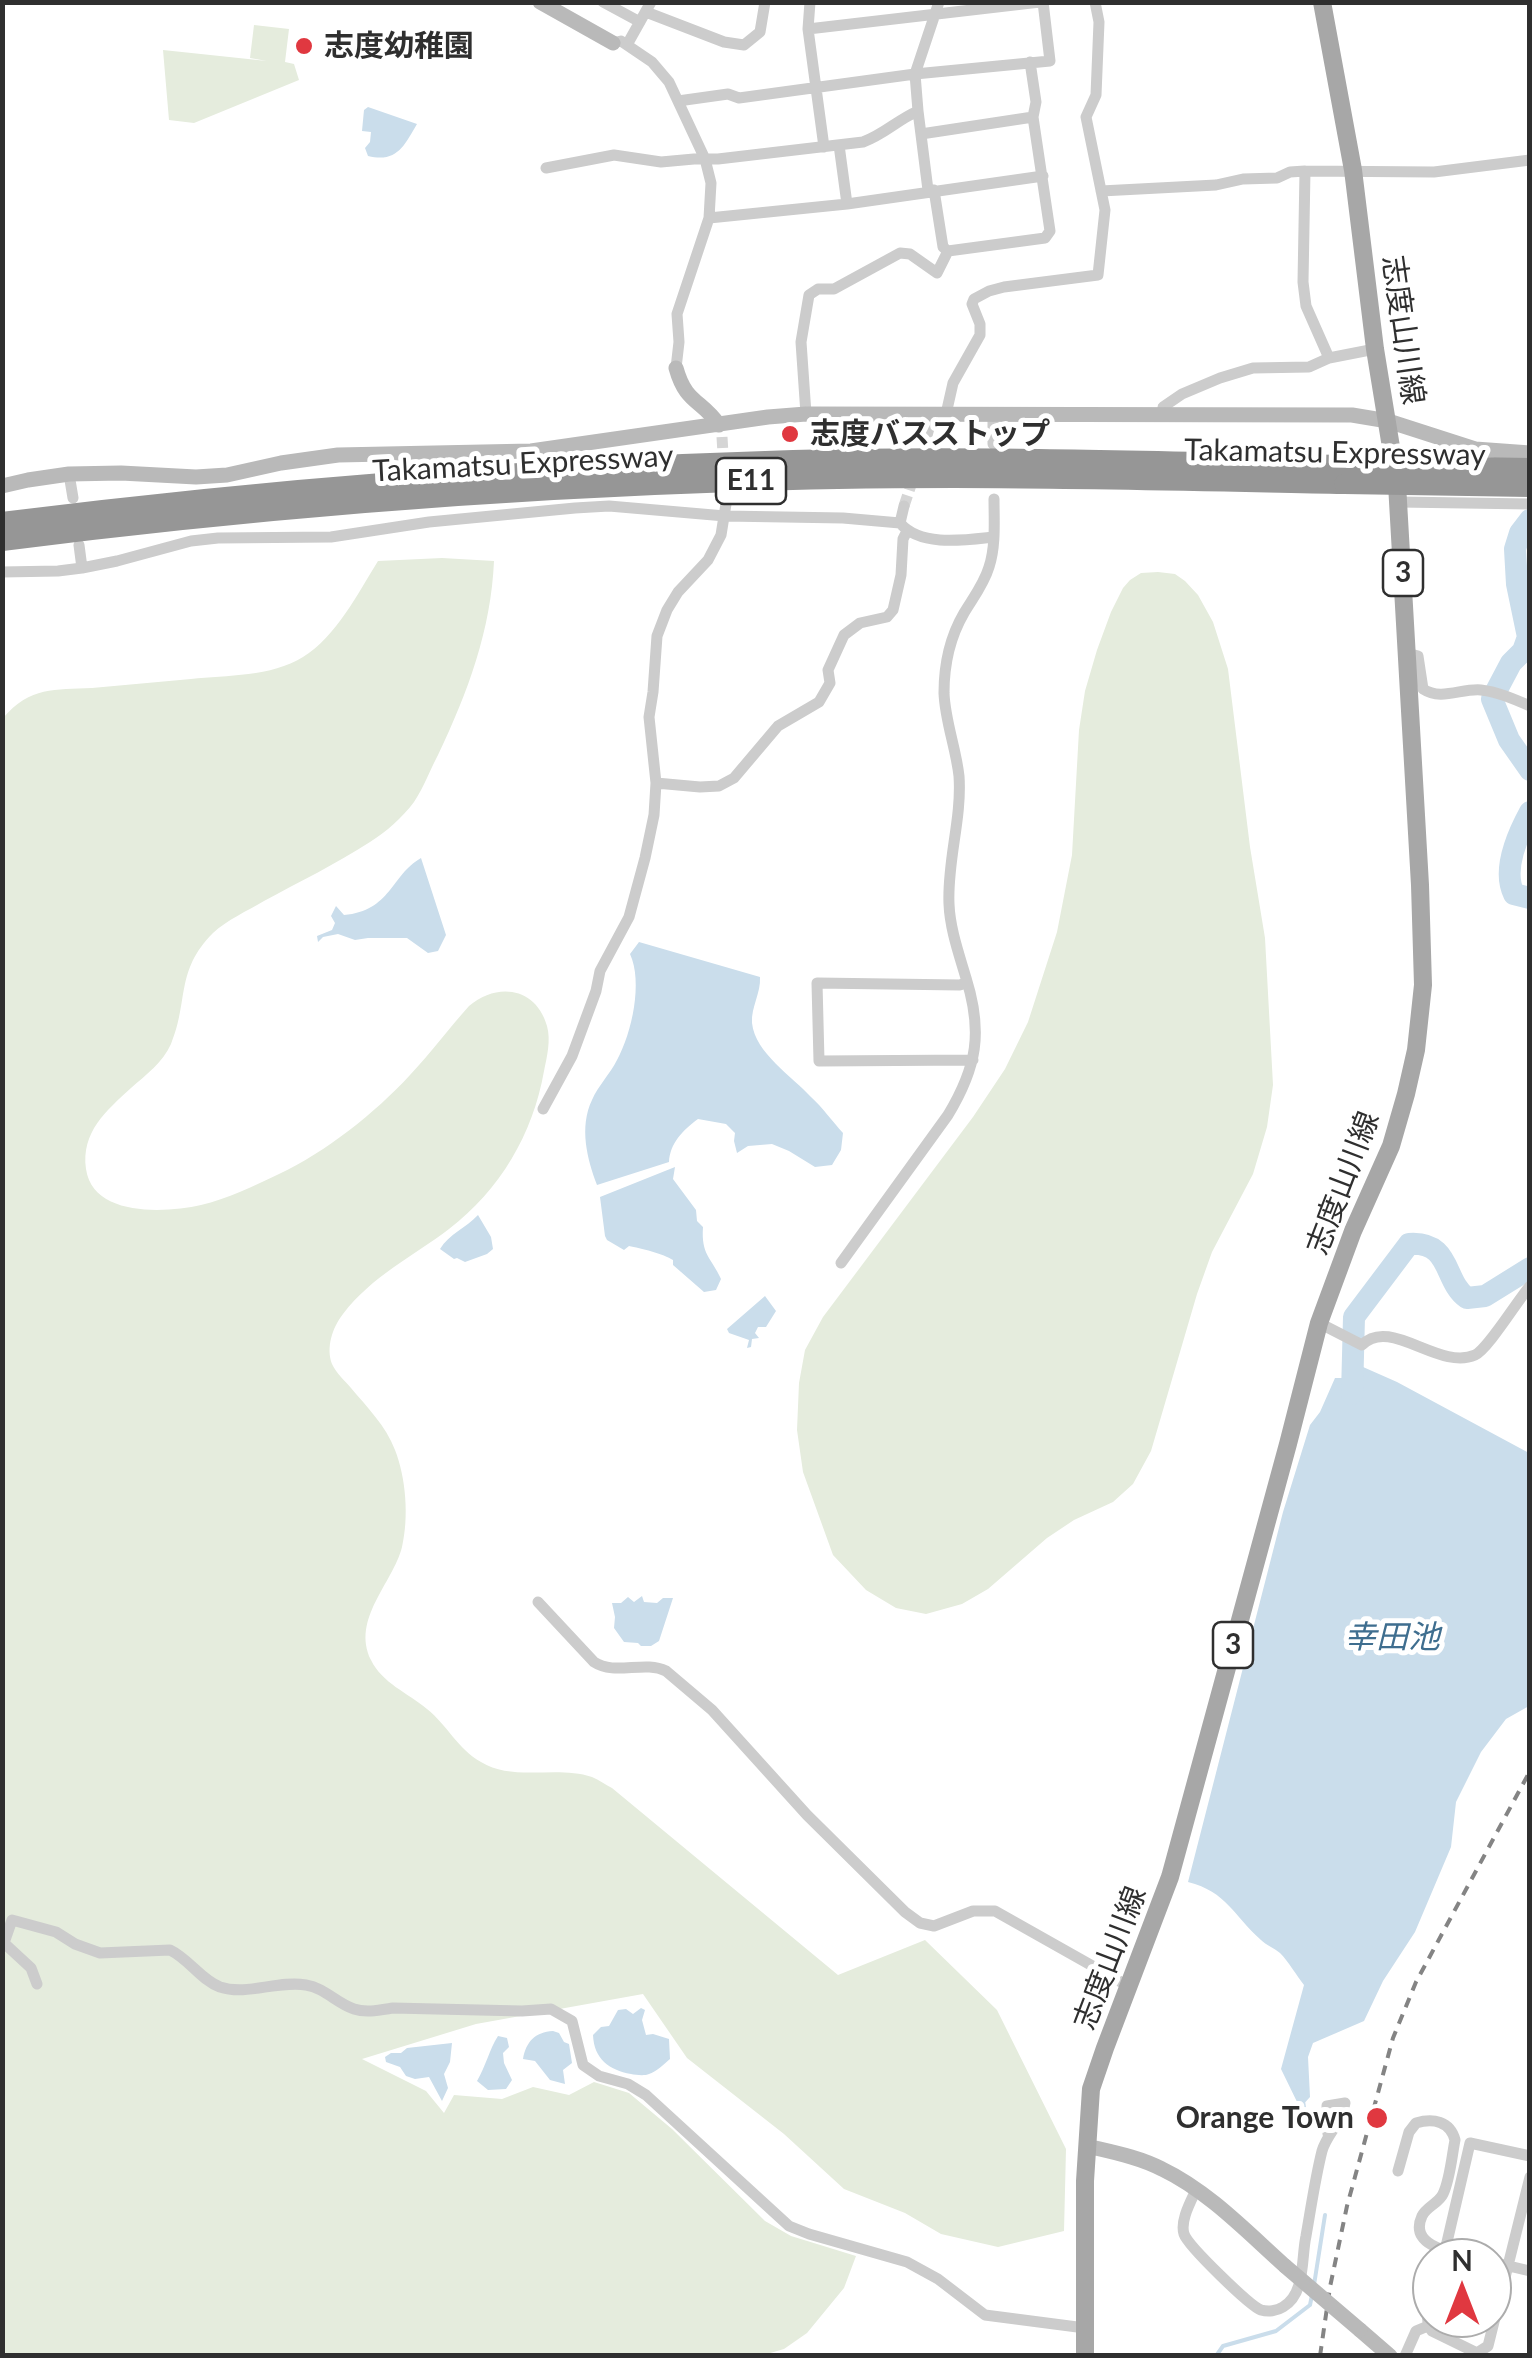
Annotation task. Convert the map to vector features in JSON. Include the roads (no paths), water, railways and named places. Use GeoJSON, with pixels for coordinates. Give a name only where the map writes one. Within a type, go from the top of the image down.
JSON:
{"type":"FeatureCollection","features":[{"type":"Feature","properties":{"kind":"highway","name":"Takamatsu Expressway"},"geometry":{"type":"LineString","coordinates":[[2,522],[245,494],[506,474],[776,461],[1008,459],[1530,486]]}},
{"type":"Feature","properties":{"kind":"highway","name":"Takamatsu Expressway"},"geometry":{"type":"LineString","coordinates":[[2,542],[214,516],[488,493],[736,482],[1344,475],[1530,468]]}},
{"type":"Feature","properties":{"kind":"main road","name":"志度山川線"},"geometry":{"type":"LineString","coordinates":[[1086,2356],[1087,2146],[1092,2089],[1170,1877],[1319,1324],[1353,1231],[1391,1146],[1416,1050],[1423,985],[1398,502],[1353,170],[1322,2]]}},
{"type":"Feature","properties":{"kind":"street"},"geometry":{"type":"LineString","coordinates":[[540,2],[652,62],[669,82],[706,159],[711,183],[709,218],[677,314],[676,368],[680,385],[691,400],[712,415],[720,431]]}},
{"type":"Feature","properties":{"kind":"street"},"geometry":{"type":"LineString","coordinates":[[604,2],[744,45],[760,32],[766,2]]}},
{"type":"Feature","properties":{"kind":"street"},"geometry":{"type":"LineString","coordinates":[[810,2],[808,29],[824,148]]}},
{"type":"Feature","properties":{"kind":"street"},"geometry":{"type":"LineString","coordinates":[[678,102],[1050,61],[1042,2],[937,9],[808,29]]}},
{"type":"Feature","properties":{"kind":"street"},"geometry":{"type":"LineString","coordinates":[[926,440],[980,336],[974,299],[1004,287],[1098,275],[1104,210],[1086,117],[1096,95],[1098,22],[1094,2]]}},
{"type":"Feature","properties":{"kind":"street"},"geometry":{"type":"LineString","coordinates":[[937,9],[915,74],[921,134],[948,251]]}},
{"type":"Feature","properties":{"kind":"street"},"geometry":{"type":"LineString","coordinates":[[620,43],[646,12]]}},
{"type":"Feature","properties":{"kind":"street"},"geometry":{"type":"LineString","coordinates":[[948,251],[1045,238],[1050,231],[1033,117],[1036,102],[1030,62]]}},
{"type":"Feature","properties":{"kind":"street"},"geometry":{"type":"LineString","coordinates":[[546,168],[614,156],[661,162],[839,146],[882,135],[918,111]]}},
{"type":"Feature","properties":{"kind":"street"},"geometry":{"type":"LineString","coordinates":[[921,134],[1033,117]]}},
{"type":"Feature","properties":{"kind":"street"},"geometry":{"type":"LineString","coordinates":[[839,146],[846,204]]}},
{"type":"Feature","properties":{"kind":"street"},"geometry":{"type":"LineString","coordinates":[[1101,191],[1216,185],[1277,178],[1290,172],[1434,172],[1530,160]]}},
{"type":"Feature","properties":{"kind":"street"},"geometry":{"type":"LineString","coordinates":[[1305,171],[1306,306],[1329,358]]}},
{"type":"Feature","properties":{"kind":"street"},"geometry":{"type":"LineString","coordinates":[[709,218],[846,204],[1044,176]]}},
{"type":"Feature","properties":{"kind":"street"},"geometry":{"type":"LineString","coordinates":[[806,414],[801,342],[808,295],[818,289],[834,289],[900,252],[910,254],[936,272],[948,251]]}},
{"type":"Feature","properties":{"kind":"street"},"geometry":{"type":"LineString","coordinates":[[1163,415],[1163,407],[1182,394],[1252,368],[1308,368],[1329,358],[1375,349]]}},
{"type":"Feature","properties":{"kind":"street"},"geometry":{"type":"LineString","coordinates":[[2,486],[69,474],[196,477],[338,455],[531,451],[720,431],[806,414],[1352,416],[1388,422],[1475,449],[1530,453]]}},
{"type":"Feature","properties":{"kind":"street"},"geometry":{"type":"LineString","coordinates":[[992,414],[993,444]]}},
{"type":"Feature","properties":{"kind":"street"},"geometry":{"type":"LineString","coordinates":[[69,474],[74,498]]}},
{"type":"Feature","properties":{"kind":"street"},"geometry":{"type":"LineString","coordinates":[[841,1262],[948,1114],[973,1060],[975,1010],[949,906],[959,775],[944,697],[952,639],[990,565],[994,498]]}},
{"type":"Feature","properties":{"kind":"street"},"geometry":{"type":"LineString","coordinates":[[1398,502],[1530,504]]}},
{"type":"Feature","properties":{"kind":"street"},"geometry":{"type":"LineString","coordinates":[[2,572],[82,568],[190,540],[331,536],[531,511],[609,506],[843,518],[904,527],[920,537],[993,537]]}},
{"type":"Feature","properties":{"kind":"street"},"geometry":{"type":"LineString","coordinates":[[656,783],[718,786],[734,778],[778,726],[819,702],[830,683],[828,670],[844,636],[860,624],[887,617],[893,610],[901,574],[904,506]]}},
{"type":"Feature","properties":{"kind":"street"},"geometry":{"type":"LineString","coordinates":[[543,1109],[572,1056],[600,971],[629,917],[654,815],[656,783],[649,717],[657,636],[678,592],[708,560],[721,535],[726,510]]}},
{"type":"Feature","properties":{"kind":"street"},"geometry":{"type":"LineString","coordinates":[[79,545],[82,568]]}},
{"type":"Feature","properties":{"kind":"street"},"geometry":{"type":"LineString","coordinates":[[1407,653],[1418,656],[1423,690],[1432,695],[1476,689],[1530,706]]}},
{"type":"Feature","properties":{"kind":"street"},"geometry":{"type":"LineString","coordinates":[[967,982],[817,982],[819,1060],[973,1060]]}},
{"type":"Feature","properties":{"kind":"street"},"geometry":{"type":"LineString","coordinates":[[1319,1324],[1362,1345],[1381,1335],[1433,1353],[1457,1358],[1473,1356],[1486,1348],[1530,1286]]}},
{"type":"Feature","properties":{"kind":"street"},"geometry":{"type":"LineString","coordinates":[[538,1602],[602,1668],[657,1666],[666,1671],[712,1710],[807,1815],[920,1924],[934,1926],[974,1911],[995,1911],[1128,1986]]}},
{"type":"Feature","properties":{"kind":"street"},"geometry":{"type":"LineString","coordinates":[[37,1984],[31,1968],[4,1943],[12,1920],[56,1932],[100,1953],[170,1950],[222,1988],[304,1984],[324,1990],[354,2009],[372,2012],[393,2008],[551,2009],[572,2021],[583,2065],[598,2076],[628,2084],[646,2094],[790,2226],[908,2262],[938,2279],[985,2315],[1085,2328]]}},
{"type":"Feature","properties":{"kind":"street"},"geometry":{"type":"LineString","coordinates":[[1398,2171],[1409,2132],[1416,2124],[1435,2120],[1453,2132],[1455,2140],[1443,2195],[1420,2220],[1422,2238]]}},
{"type":"Feature","properties":{"kind":"street"},"geometry":{"type":"LineString","coordinates":[[1196,2190],[1183,2232],[1192,2249],[1257,2309],[1272,2312],[1286,2306],[1296,2294],[1328,2134]]}},
{"type":"Feature","properties":{"kind":"street"},"geometry":{"type":"LineString","coordinates":[[1448,2238],[1470,2143],[1530,2156]]}},
{"type":"Feature","properties":{"kind":"street"},"geometry":{"type":"LineString","coordinates":[[1087,2146],[1162,2169],[1196,2190],[1390,2356]]}},
{"type":"Feature","properties":{"kind":"street"},"geometry":{"type":"LineString","coordinates":[[1512,2250],[1530,2177]]}},
{"type":"Feature","properties":{"kind":"street"},"geometry":{"type":"LineString","coordinates":[[1446,2338],[1477,2353],[1488,2346],[1490,2338]]}},
{"type":"Feature","properties":{"kind":"water"},"geometry":{"type":"Polygon","coordinates":[[[368,107],[417,124],[393,155],[368,156],[365,148],[371,132],[362,131],[364,110],[368,107]]]}},
{"type":"Feature","properties":{"kind":"water"},"geometry":{"type":"Polygon","coordinates":[[[421,858],[446,935],[438,951],[428,953],[407,938],[355,940],[338,934],[318,942],[317,936],[332,930],[335,923],[331,916],[336,906],[344,915],[372,907],[421,858]]]}},
{"type":"Feature","properties":{"kind":"water"},"geometry":{"type":"Polygon","coordinates":[[[639,942],[760,977],[752,1017],[755,1034],[767,1054],[843,1133],[841,1150],[832,1165],[815,1167],[772,1144],[748,1146],[737,1153],[735,1133],[726,1124],[698,1119],[678,1138],[669,1162],[597,1185],[588,1154],[586,1121],[592,1100],[627,1036],[636,993],[630,954],[639,942]]]}},
{"type":"Feature","properties":{"kind":"water"},"geometry":{"type":"Polygon","coordinates":[[[675,1167],[673,1179],[696,1210],[697,1221],[703,1227],[705,1250],[721,1279],[716,1290],[704,1292],[669,1258],[629,1246],[624,1250],[605,1236],[600,1197],[675,1167]]]}},
{"type":"Feature","properties":{"kind":"water"},"geometry":{"type":"Polygon","coordinates":[[[478,1215],[491,1237],[493,1249],[465,1262],[440,1249],[448,1239],[478,1215]]]}},
{"type":"Feature","properties":{"kind":"water"},"geometry":{"type":"Polygon","coordinates":[[[765,1296],[776,1311],[766,1327],[758,1327],[755,1333],[759,1338],[752,1339],[751,1347],[747,1348],[749,1340],[727,1329],[765,1296]]]}},
{"type":"Feature","properties":{"kind":"water","name":"幸田池"},"geometry":{"type":"Polygon","coordinates":[[[1354,1363],[1529,1453],[1529,1706],[1506,1719],[1481,1752],[1456,1802],[1451,1847],[1415,1932],[1383,1981],[1364,2021],[1313,2043],[1308,2057],[1310,2097],[1300,2108],[1281,2069],[1304,1985],[1280,1953],[1261,1940],[1221,1898],[1188,1882],[1283,1512],[1310,1425],[1335,1378],[1345,1378],[1354,1363]]]}},
{"type":"Feature","properties":{"kind":"water"},"geometry":{"type":"Polygon","coordinates":[[[642,1596],[644,1602],[657,1603],[673,1598],[659,1641],[651,1646],[624,1642],[614,1628],[612,1603],[621,1603],[628,1597],[634,1602],[642,1596]]]}},
{"type":"Feature","properties":{"kind":"water"},"geometry":{"type":"Polygon","coordinates":[[[641,2008],[645,2010],[642,2020],[646,2035],[669,2039],[670,2059],[647,2075],[623,2072],[604,2062],[596,2051],[593,2035],[601,2027],[609,2026],[618,2010],[626,2009],[633,2014],[641,2008]]]}},
{"type":"Feature","properties":{"kind":"water"},"geometry":{"type":"Polygon","coordinates":[[[553,2031],[569,2044],[572,2063],[563,2070],[565,2084],[550,2080],[535,2061],[523,2059],[532,2039],[553,2031]]]}},
{"type":"Feature","properties":{"kind":"water"},"geometry":{"type":"Polygon","coordinates":[[[498,2036],[507,2038],[509,2047],[503,2053],[504,2063],[512,2080],[506,2089],[488,2090],[477,2081],[498,2036]]]}},
{"type":"Feature","properties":{"kind":"water"},"geometry":{"type":"Polygon","coordinates":[[[452,2043],[444,2074],[448,2088],[442,2101],[429,2077],[406,2076],[400,2067],[386,2062],[385,2057],[391,2053],[407,2048],[452,2043]]]}},
{"type":"Feature","properties":{"kind":"waterway"},"geometry":{"type":"LineString","coordinates":[[1530,520],[1515,549],[1517,584],[1528,637],[1492,699],[1509,740],[1530,770]]}},
{"type":"Feature","properties":{"kind":"waterway"},"geometry":{"type":"LineString","coordinates":[[1530,812],[1516,841],[1510,874],[1514,894],[1530,898]]}},
{"type":"Feature","properties":{"kind":"waterway"},"geometry":{"type":"LineString","coordinates":[[1352,1394],[1354,1317],[1409,1244],[1423,1245],[1440,1255],[1459,1291],[1467,1298],[1485,1296],[1530,1268]]}},
{"type":"Feature","properties":{"kind":"waterway"},"geometry":{"type":"LineString","coordinates":[[1303,2101],[1307,2126]]}},
{"type":"Feature","properties":{"kind":"waterway"},"geometry":{"type":"LineString","coordinates":[[1314,2285],[1325,2215]]}},
{"type":"Feature","properties":{"kind":"waterway"},"geometry":{"type":"LineString","coordinates":[[1216,2356],[1223,2346],[1276,2331],[1310,2305],[1312,2295]]}},
{"type":"Feature","properties":{"kind":"tunnel"},"geometry":{"type":"LineString","coordinates":[[722,437],[726,504]]}},
{"type":"Feature","properties":{"kind":"tunnel"},"geometry":{"type":"LineString","coordinates":[[904,506],[914,476]]}},
{"type":"Feature","properties":{"kind":"railway"},"geometry":{"type":"LineString","coordinates":[[1320,2356],[1347,2206],[1393,2038],[1416,1982],[1530,1771]]}},
{"type":"Feature","properties":{"kind":"place","name":"志度幼稚園"},"geometry":{"type":"Point","coordinates":[304,46]}},
{"type":"Feature","properties":{"kind":"place","name":"志度バスストップ"},"geometry":{"type":"Point","coordinates":[790,434]}},
{"type":"Feature","properties":{"kind":"place","name":"Orange Town"},"geometry":{"type":"Point","coordinates":[1377,2118]}}]}
